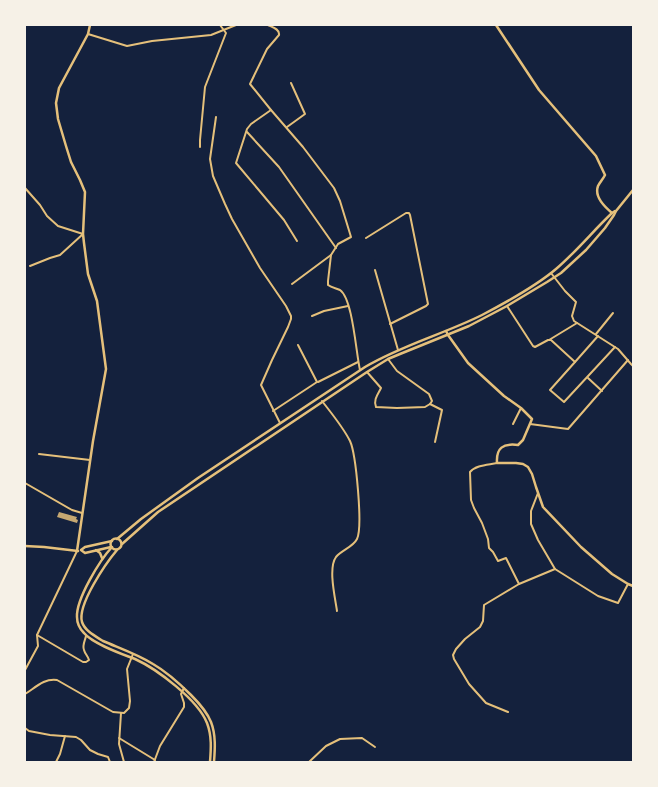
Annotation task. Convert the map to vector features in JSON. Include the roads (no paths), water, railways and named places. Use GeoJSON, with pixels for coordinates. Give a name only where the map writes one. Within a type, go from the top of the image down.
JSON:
{"type":"FeatureCollection","features":[{"type":"Feature","properties":{"kind":"main road"},"geometry":{"type":"LineString","coordinates":[[79,550],[82,514],[90,460],[106,369],[97,301],[88,274],[83,234],[85,192],[71,162],[58,119],[56,102],[59,88],[88,34],[90,25]]}},
{"type":"Feature","properties":{"kind":"main road"},"geometry":{"type":"LineString","coordinates":[[496,25],[539,90],[596,156],[605,175],[598,187],[597,193],[603,205],[613,214]]}},
{"type":"Feature","properties":{"kind":"main road"},"geometry":{"type":"LineString","coordinates":[[79,550],[85,547],[117,539],[164,502],[198,478],[291,418],[360,370],[398,350],[474,319],[524,291],[551,273],[616,211],[633,190]]}},
{"type":"Feature","properties":{"kind":"main road"},"geometry":{"type":"LineString","coordinates":[[214,762],[215,740],[212,723],[204,709],[184,688],[153,663],[108,643],[95,636],[84,627],[82,622],[82,613],[87,598],[104,566],[122,544],[158,512],[352,381],[388,359],[448,336],[469,326],[507,306],[554,277],[586,250],[605,228],[613,214]]}},
{"type":"Feature","properties":{"kind":"main road"},"geometry":{"type":"LineString","coordinates":[[446,331],[468,363],[532,419],[523,440],[518,445],[509,444],[499,449],[497,463],[516,463],[523,464],[528,467],[544,507],[581,547],[612,574],[633,586]]}},
{"type":"Feature","properties":{"kind":"main road"},"geometry":{"type":"LineString","coordinates":[[350,377],[352,381]]}},
{"type":"Feature","properties":{"kind":"main road"},"geometry":{"type":"LineString","coordinates":[[117,539],[120,540],[122,544]]}},
{"type":"Feature","properties":{"kind":"main road"},"geometry":{"type":"LineString","coordinates":[[112,541],[112,547],[102,559],[80,601],[77,618],[79,626],[90,639],[148,665],[157,671],[197,708],[206,722],[210,736],[210,762]]}},
{"type":"Feature","properties":{"kind":"main road"},"geometry":{"type":"LineString","coordinates":[[25,546],[44,546],[79,550],[85,553],[112,547],[117,550]]}},
{"type":"Feature","properties":{"kind":"main road"},"geometry":{"type":"LineString","coordinates":[[96,550],[100,553],[102,559]]}},
{"type":"Feature","properties":{"kind":"street"},"geometry":{"type":"LineString","coordinates":[[200,147],[205,87],[226,33],[220,25]]}},
{"type":"Feature","properties":{"kind":"street"},"geometry":{"type":"LineString","coordinates":[[88,34],[127,46],[152,41],[211,35],[236,25]]}},
{"type":"Feature","properties":{"kind":"street"},"geometry":{"type":"LineString","coordinates":[[268,25],[278,30],[279,35],[267,49],[250,84],[303,147],[330,183],[340,201],[351,237],[338,244],[331,255],[292,284]]}},
{"type":"Feature","properties":{"kind":"street"},"geometry":{"type":"LineString","coordinates":[[287,128],[305,114],[291,83]]}},
{"type":"Feature","properties":{"kind":"street"},"geometry":{"type":"LineString","coordinates":[[271,110],[250,124],[236,163],[284,220],[297,241]]}},
{"type":"Feature","properties":{"kind":"street"},"geometry":{"type":"LineString","coordinates":[[216,117],[210,159],[213,176],[232,219],[260,268],[286,306],[291,316],[288,326],[261,385],[280,424]]}},
{"type":"Feature","properties":{"kind":"street"},"geometry":{"type":"LineString","coordinates":[[247,132],[279,167],[336,248]]}},
{"type":"Feature","properties":{"kind":"street"},"geometry":{"type":"LineString","coordinates":[[25,188],[40,205],[47,216],[58,226],[83,234],[60,255],[30,266]]}},
{"type":"Feature","properties":{"kind":"street"},"geometry":{"type":"LineString","coordinates":[[366,238],[406,213],[409,213],[428,304],[390,324]]}},
{"type":"Feature","properties":{"kind":"street"},"geometry":{"type":"LineString","coordinates":[[331,255],[328,285],[332,288],[340,290],[344,295],[351,316],[360,370]]}},
{"type":"Feature","properties":{"kind":"street"},"geometry":{"type":"LineString","coordinates":[[375,270],[398,350]]}},
{"type":"Feature","properties":{"kind":"street"},"geometry":{"type":"LineString","coordinates":[[551,273],[576,302],[572,316],[574,321],[615,347],[633,366]]}},
{"type":"Feature","properties":{"kind":"street"},"geometry":{"type":"LineString","coordinates":[[312,316],[324,311],[348,306]]}},
{"type":"Feature","properties":{"kind":"street"},"geometry":{"type":"LineString","coordinates":[[507,306],[535,347],[577,323]]}},
{"type":"Feature","properties":{"kind":"street"},"geometry":{"type":"LineString","coordinates":[[613,313],[575,362],[550,390],[564,402],[615,347]]}},
{"type":"Feature","properties":{"kind":"street"},"geometry":{"type":"LineString","coordinates":[[548,340],[555,343],[575,362]]}},
{"type":"Feature","properties":{"kind":"street"},"geometry":{"type":"LineString","coordinates":[[298,345],[317,382]]}},
{"type":"Feature","properties":{"kind":"street"},"geometry":{"type":"LineString","coordinates":[[367,372],[381,388],[375,400],[376,407],[425,407],[430,404],[432,401],[429,394],[397,371],[388,359]]}},
{"type":"Feature","properties":{"kind":"street"},"geometry":{"type":"LineString","coordinates":[[530,424],[568,429],[628,360]]}},
{"type":"Feature","properties":{"kind":"street"},"geometry":{"type":"LineString","coordinates":[[273,411],[317,382],[358,362]]}},
{"type":"Feature","properties":{"kind":"street"},"geometry":{"type":"LineString","coordinates":[[588,377],[602,391]]}},
{"type":"Feature","properties":{"kind":"street"},"geometry":{"type":"LineString","coordinates":[[322,401],[344,430],[351,443],[354,455],[359,504],[358,538],[336,556],[333,563],[332,582],[337,611]]}},
{"type":"Feature","properties":{"kind":"street"},"geometry":{"type":"LineString","coordinates":[[430,404],[442,410],[435,442]]}},
{"type":"Feature","properties":{"kind":"street"},"geometry":{"type":"LineString","coordinates":[[513,424],[521,408]]}},
{"type":"Feature","properties":{"kind":"street"},"geometry":{"type":"LineString","coordinates":[[39,454],[90,460]]}},
{"type":"Feature","properties":{"kind":"street"},"geometry":{"type":"LineString","coordinates":[[497,463],[472,469],[470,472],[471,500],[482,523],[488,539],[489,548],[498,561],[506,558],[519,584]]}},
{"type":"Feature","properties":{"kind":"street"},"geometry":{"type":"LineString","coordinates":[[25,483],[72,510],[82,514]]}},
{"type":"Feature","properties":{"kind":"street"},"geometry":{"type":"LineString","coordinates":[[538,493],[531,511],[531,524],[538,540],[555,569],[598,596],[618,603],[628,584]]}},
{"type":"Feature","properties":{"kind":"street"},"geometry":{"type":"LineString","coordinates":[[25,670],[38,646],[37,636],[79,550]]}},
{"type":"Feature","properties":{"kind":"street"},"geometry":{"type":"LineString","coordinates":[[508,712],[486,704],[469,684],[454,659],[453,654],[465,639],[480,627],[483,621],[484,605],[519,584],[555,569]]}},
{"type":"Feature","properties":{"kind":"street"},"geometry":{"type":"LineString","coordinates":[[37,636],[83,662],[89,660],[83,644],[86,636]]}},
{"type":"Feature","properties":{"kind":"street"},"geometry":{"type":"LineString","coordinates":[[25,694],[46,681],[57,680],[113,712],[124,713],[129,708],[130,701],[127,669],[133,654]]}},
{"type":"Feature","properties":{"kind":"street"},"geometry":{"type":"LineString","coordinates":[[119,738],[154,761],[160,746],[184,707],[181,692],[184,688]]}},
{"type":"Feature","properties":{"kind":"street"},"geometry":{"type":"LineString","coordinates":[[121,713],[119,744],[124,762]]}},
{"type":"Feature","properties":{"kind":"street"},"geometry":{"type":"LineString","coordinates":[[25,728],[29,731],[50,735],[76,737],[81,740],[90,750],[108,757],[110,762]]}},
{"type":"Feature","properties":{"kind":"street"},"geometry":{"type":"LineString","coordinates":[[56,762],[65,736]]}},
{"type":"Feature","properties":{"kind":"street"},"geometry":{"type":"LineString","coordinates":[[309,762],[326,746],[340,739],[362,738],[375,747]]}}]}
